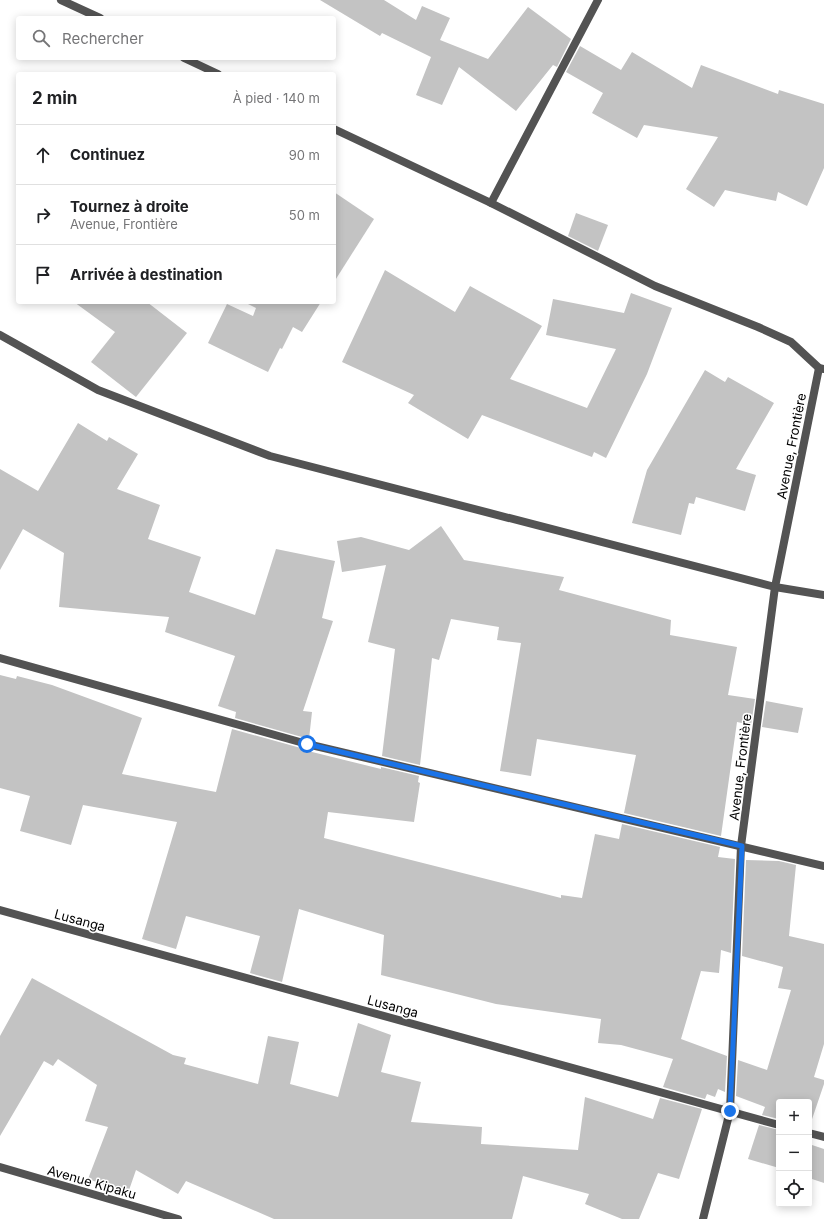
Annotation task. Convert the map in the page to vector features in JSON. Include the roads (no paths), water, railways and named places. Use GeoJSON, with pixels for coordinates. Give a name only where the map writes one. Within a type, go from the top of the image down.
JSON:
{"type":"FeatureCollection","features":[{"type":"Feature","properties":{"kind":"street"},"geometry":{"type":"LineString","coordinates":[[61,0],[96,16]]}},
{"type":"Feature","properties":{"kind":"street"},"geometry":{"type":"LineString","coordinates":[[491,203],[598,0]]}},
{"type":"Feature","properties":{"kind":"street"},"geometry":{"type":"LineString","coordinates":[[188,60],[214,72]]}},
{"type":"Feature","properties":{"kind":"street"},"geometry":{"type":"LineString","coordinates":[[336,130],[491,203],[655,286],[758,327],[791,342],[822,368]]}},
{"type":"Feature","properties":{"kind":"street"},"geometry":{"type":"LineString","coordinates":[[0,335],[98,390],[270,456],[775,587],[824,595]]}},
{"type":"Feature","properties":{"kind":"street","name":"Avenue, Frontière"},"geometry":{"type":"LineString","coordinates":[[703,1219],[730,1111],[742,846],[775,587],[822,368]]}},
{"type":"Feature","properties":{"kind":"street"},"geometry":{"type":"LineString","coordinates":[[0,658],[307,744],[824,866]]}},
{"type":"Feature","properties":{"kind":"street","name":"Lusanga"},"geometry":{"type":"LineString","coordinates":[[0,910],[776,1124]]}},
{"type":"Feature","properties":{"kind":"street"},"geometry":{"type":"LineString","coordinates":[[812,1134],[824,1137]]}},
{"type":"Feature","properties":{"kind":"street","name":"Avenue Kipaku"},"geometry":{"type":"LineString","coordinates":[[0,1167],[178,1219]]}}]}
